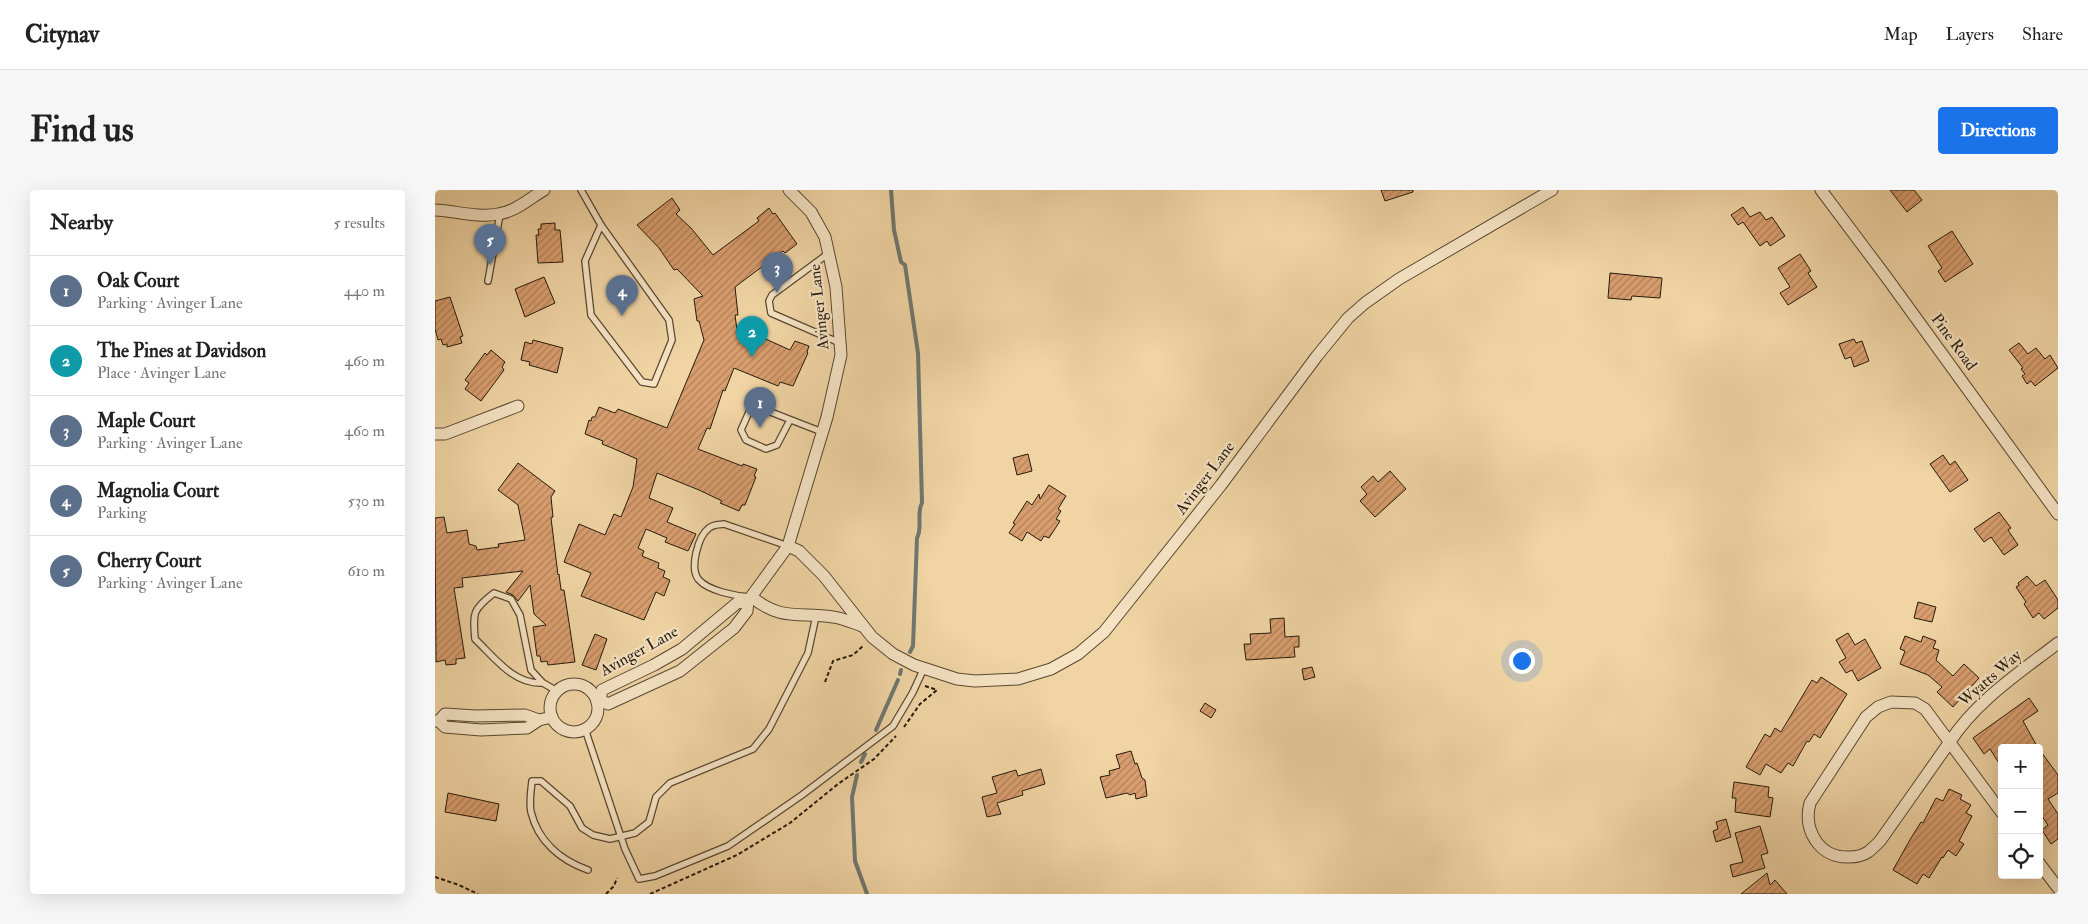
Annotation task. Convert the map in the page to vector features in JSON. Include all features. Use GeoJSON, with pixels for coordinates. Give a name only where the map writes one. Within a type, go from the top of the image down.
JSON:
{"type":"FeatureCollection","features":[{"type":"Feature","properties":{"kind":"street"},"geometry":{"type":"LineString","coordinates":[[435,210],[483,215],[500,214],[515,208],[544,190]]}},
{"type":"Feature","properties":{"kind":"street","name":"Avinger Lane"},"geometry":{"type":"LineString","coordinates":[[789,190],[811,212],[825,237],[836,287],[841,343],[838,371],[788,546],[750,599],[747,612],[734,628],[680,671],[608,704],[598,701],[603,690],[654,665],[682,648],[737,603],[750,599],[780,613],[834,617],[862,626]]}},
{"type":"Feature","properties":{"kind":"street","name":"Avinger Lane"},"geometry":{"type":"LineString","coordinates":[[788,546],[799,551],[824,576],[862,626],[872,636],[893,654],[914,665],[957,679],[997,681],[1031,676],[1051,669],[1078,654],[1104,632],[1158,566],[1348,318],[1381,291],[1416,268],[1553,190]]}},
{"type":"Feature","properties":{"kind":"street","name":"Pine Road"},"geometry":{"type":"LineString","coordinates":[[1821,190],[2058,514]]}},
{"type":"Feature","properties":{"kind":"street"},"geometry":{"type":"LineString","coordinates":[[435,434],[445,434],[518,406]]}},
{"type":"Feature","properties":{"kind":"street","name":"Wyatts Way"},"geometry":{"type":"LineString","coordinates":[[1949,743],[1925,709],[1915,703],[1891,702],[1878,707],[1866,718],[1810,803],[1807,814],[1813,838],[1819,846],[1834,856],[1858,857],[1869,852],[1879,841],[1949,743],[1957,731],[1989,697],[2058,644]]}},
{"type":"Feature","properties":{"kind":"street"},"geometry":{"type":"LineString","coordinates":[[579,685],[592,693],[598,701],[593,722],[585,729],[572,732],[565,730],[558,726],[552,717],[550,705],[557,691],[563,687],[579,685]]}},
{"type":"Feature","properties":{"kind":"street"},"geometry":{"type":"LineString","coordinates":[[436,722],[445,714],[525,715],[539,720],[552,717]]}},
{"type":"Feature","properties":{"kind":"street"},"geometry":{"type":"LineString","coordinates":[[1949,743],[1998,808]]}},
{"type":"Feature","properties":{"kind":"street"},"geometry":{"type":"LineString","coordinates":[[2043,868],[2058,888]]}},
{"type":"Feature","properties":{"kind":"lane"},"geometry":{"type":"LineString","coordinates":[[581,190],[601,224],[669,320],[672,340],[654,384],[642,382],[591,315],[585,261],[601,224]]}},
{"type":"Feature","properties":{"kind":"lane"},"geometry":{"type":"LineString","coordinates":[[488,281],[500,214]]}},
{"type":"Feature","properties":{"kind":"lane"},"geometry":{"type":"LineString","coordinates":[[829,253],[772,295],[769,308],[771,313],[841,343]]}},
{"type":"Feature","properties":{"kind":"lane"},"geometry":{"type":"LineString","coordinates":[[789,420],[777,446],[766,449],[746,440],[741,430],[749,412],[763,409],[822,432]]}},
{"type":"Feature","properties":{"kind":"lane"},"geometry":{"type":"LineString","coordinates":[[750,599],[733,596],[699,581],[693,569],[694,559],[703,534],[714,525],[724,524],[788,546]]}},
{"type":"Feature","properties":{"kind":"lane"},"geometry":{"type":"LineString","coordinates":[[543,683],[532,684],[517,679],[475,639],[474,620],[476,610],[494,593],[511,599],[520,615],[531,670],[543,683],[557,691]]}},
{"type":"Feature","properties":{"kind":"lane"},"geometry":{"type":"LineString","coordinates":[[588,870],[576,866],[562,857],[541,839],[530,811],[532,781],[541,780],[570,806],[582,828],[593,835],[610,839],[635,833],[649,822],[656,797],[670,783],[753,749],[769,729],[808,653],[816,616]]}},
{"type":"Feature","properties":{"kind":"lane"},"geometry":{"type":"LineString","coordinates":[[585,729],[621,837],[639,879],[655,876],[728,846],[802,795],[893,726],[913,692],[924,668]]}},
{"type":"Feature","properties":{"kind":"path"},"geometry":{"type":"LineString","coordinates":[[825,682],[833,661],[853,655],[863,646]]}},
{"type":"Feature","properties":{"kind":"path"},"geometry":{"type":"LineString","coordinates":[[435,878],[459,885],[477,894]]}},
{"type":"Feature","properties":{"kind":"path"},"geometry":{"type":"LineString","coordinates":[[606,894],[614,886],[617,878]]}},
{"type":"Feature","properties":{"kind":"path"},"geometry":{"type":"LineString","coordinates":[[649,894],[660,888]]}},
{"type":"Feature","properties":{"kind":"building"},"geometry":{"type":"Polygon","coordinates":[[[1381,190],[1413,190],[1413,192],[1385,201],[1381,190]]]}},
{"type":"Feature","properties":{"kind":"building"},"geometry":{"type":"Polygon","coordinates":[[[1890,190],[1914,190],[1922,200],[1907,212],[1890,190]]]}},
{"type":"Feature","properties":{"kind":"building"},"geometry":{"type":"Polygon","coordinates":[[[672,198],[680,210],[676,214],[691,228],[713,255],[759,221],[757,218],[769,208],[773,214],[775,213],[797,244],[785,253],[783,251],[735,287],[738,315],[735,315],[737,330],[758,338],[759,336],[790,350],[795,341],[809,346],[808,353],[793,386],[780,382],[778,386],[734,368],[725,391],[723,390],[710,429],[707,428],[698,449],[742,466],[743,464],[757,469],[754,476],[756,477],[745,505],[742,505],[739,511],[720,503],[722,501],[699,490],[657,473],[649,498],[673,508],[667,522],[696,534],[688,551],[665,542],[667,538],[646,529],[638,548],[644,551],[642,556],[659,563],[658,568],[665,571],[663,577],[670,580],[664,596],[656,592],[644,620],[581,596],[591,573],[564,562],[579,524],[605,535],[614,514],[621,517],[633,487],[637,459],[602,444],[603,441],[585,434],[589,420],[591,421],[592,417],[595,417],[599,407],[615,413],[618,409],[667,428],[704,340],[699,321],[697,321],[694,299],[703,296],[677,269],[674,270],[659,248],[637,225],[672,198]]]}},
{"type":"Feature","properties":{"kind":"building"},"geometry":{"type":"Polygon","coordinates":[[[1743,207],[1750,217],[1760,212],[1766,220],[1772,217],[1785,236],[1770,246],[1767,241],[1760,246],[1743,222],[1738,225],[1731,215],[1743,207]]]}},
{"type":"Feature","properties":{"kind":"building"},"geometry":{"type":"Polygon","coordinates":[[[555,223],[555,230],[560,230],[563,262],[538,263],[536,235],[539,235],[538,229],[541,229],[541,224],[555,223]]]}},
{"type":"Feature","properties":{"kind":"building"},"geometry":{"type":"Polygon","coordinates":[[[1952,231],[1973,264],[1945,282],[1938,271],[1942,268],[1928,246],[1952,231]]]}},
{"type":"Feature","properties":{"kind":"building"},"geometry":{"type":"Polygon","coordinates":[[[1800,254],[1811,271],[1808,273],[1817,287],[1788,305],[1780,293],[1790,287],[1778,268],[1800,254]]]}},
{"type":"Feature","properties":{"kind":"building"},"geometry":{"type":"Polygon","coordinates":[[[1610,273],[1662,278],[1660,298],[1632,296],[1631,300],[1608,298],[1610,273]]]}},
{"type":"Feature","properties":{"kind":"building"},"geometry":{"type":"Polygon","coordinates":[[[544,277],[555,303],[525,317],[515,289],[544,277]]]}},
{"type":"Feature","properties":{"kind":"building"},"geometry":{"type":"Polygon","coordinates":[[[450,297],[463,336],[460,337],[462,343],[447,347],[447,344],[443,345],[441,339],[438,340],[435,329],[435,301],[450,297]]]}},
{"type":"Feature","properties":{"kind":"building"},"geometry":{"type":"Polygon","coordinates":[[[1854,339],[1856,343],[1862,341],[1869,361],[1854,367],[1851,357],[1845,359],[1839,344],[1854,339]]]}},
{"type":"Feature","properties":{"kind":"building"},"geometry":{"type":"Polygon","coordinates":[[[533,340],[563,348],[557,373],[529,365],[530,362],[521,360],[525,342],[532,344],[533,340]]]}},
{"type":"Feature","properties":{"kind":"building"},"geometry":{"type":"Polygon","coordinates":[[[2019,343],[2028,354],[2036,348],[2045,359],[2050,355],[2058,368],[2035,386],[2031,381],[2027,384],[2022,376],[2025,374],[2021,369],[2023,368],[2009,350],[2019,343]]]}},
{"type":"Feature","properties":{"kind":"building"},"geometry":{"type":"Polygon","coordinates":[[[491,350],[505,362],[502,367],[504,370],[481,401],[465,389],[469,383],[465,380],[485,353],[487,355],[491,350]]]}},
{"type":"Feature","properties":{"kind":"building"},"geometry":{"type":"Polygon","coordinates":[[[1028,454],[1032,471],[1017,475],[1013,458],[1028,454]]]}},
{"type":"Feature","properties":{"kind":"building"},"geometry":{"type":"Polygon","coordinates":[[[1943,455],[1950,465],[1955,461],[1968,480],[1950,492],[1930,464],[1943,455]]]}},
{"type":"Feature","properties":{"kind":"building"},"geometry":{"type":"Polygon","coordinates":[[[518,463],[555,491],[551,497],[553,517],[551,518],[558,575],[561,590],[564,590],[575,662],[548,665],[547,661],[541,662],[540,656],[537,656],[533,627],[546,625],[534,614],[530,585],[518,601],[513,595],[506,592],[523,571],[462,578],[463,587],[454,588],[465,658],[456,659],[456,664],[446,665],[445,660],[436,662],[435,518],[444,517],[447,533],[467,530],[469,544],[476,546],[477,550],[499,547],[498,544],[525,540],[518,505],[498,490],[518,463]]]}},
{"type":"Feature","properties":{"kind":"building"},"geometry":{"type":"Polygon","coordinates":[[[1390,471],[1406,489],[1375,517],[1360,501],[1367,494],[1361,487],[1373,476],[1378,482],[1390,471]]]}},
{"type":"Feature","properties":{"kind":"building"},"geometry":{"type":"Polygon","coordinates":[[[1049,485],[1066,496],[1058,509],[1061,511],[1056,519],[1060,521],[1049,538],[1044,536],[1041,541],[1027,532],[1022,541],[1009,533],[1027,501],[1032,505],[1039,494],[1040,499],[1049,485]]]}},
{"type":"Feature","properties":{"kind":"building"},"geometry":{"type":"Polygon","coordinates":[[[1999,512],[2011,528],[2008,530],[2018,545],[2004,555],[1991,537],[1984,542],[1974,529],[1999,512]]]}},
{"type":"Feature","properties":{"kind":"building"},"geometry":{"type":"Polygon","coordinates":[[[2027,576],[2036,586],[2045,580],[2058,600],[2058,608],[2044,619],[2039,613],[2033,618],[2024,604],[2026,602],[2016,587],[2027,576]]]}},
{"type":"Feature","properties":{"kind":"building"},"geometry":{"type":"Polygon","coordinates":[[[1918,602],[1936,607],[1932,622],[1914,618],[1918,602]]]}},
{"type":"Feature","properties":{"kind":"building"},"geometry":{"type":"Polygon","coordinates":[[[1284,618],[1285,637],[1299,636],[1299,647],[1294,647],[1295,657],[1246,660],[1244,644],[1251,644],[1250,634],[1271,633],[1270,619],[1284,618]]]}},
{"type":"Feature","properties":{"kind":"building"},"geometry":{"type":"Polygon","coordinates":[[[1848,633],[1855,645],[1865,639],[1881,668],[1858,681],[1852,670],[1846,673],[1839,662],[1846,658],[1836,640],[1848,633]]]}},
{"type":"Feature","properties":{"kind":"building"},"geometry":{"type":"Polygon","coordinates":[[[595,634],[607,639],[596,670],[582,665],[595,634]]]}},
{"type":"Feature","properties":{"kind":"building"},"geometry":{"type":"Polygon","coordinates":[[[1905,636],[1921,642],[1923,636],[1936,641],[1933,648],[1939,650],[1936,660],[1953,676],[1964,664],[1979,678],[1953,707],[1937,692],[1942,687],[1928,675],[1900,664],[1905,651],[1900,649],[1905,636]]]}},
{"type":"Feature","properties":{"kind":"building"},"geometry":{"type":"Polygon","coordinates":[[[1312,667],[1315,677],[1304,680],[1302,669],[1312,667]]]}},
{"type":"Feature","properties":{"kind":"building"},"geometry":{"type":"Polygon","coordinates":[[[1821,677],[1847,694],[1820,738],[1814,734],[1809,742],[1807,741],[1793,766],[1788,763],[1781,773],[1766,764],[1760,775],[1746,767],[1765,734],[1770,737],[1775,728],[1781,732],[1812,680],[1817,683],[1821,677]]]}},
{"type":"Feature","properties":{"kind":"building"},"geometry":{"type":"Polygon","coordinates":[[[2029,698],[2038,711],[2023,721],[2036,744],[1998,744],[1998,762],[1990,749],[1984,754],[1973,738],[2029,698]]]}},
{"type":"Feature","properties":{"kind":"building"},"geometry":{"type":"Polygon","coordinates":[[[1205,703],[1216,710],[1211,718],[1200,711],[1205,703]]]}},
{"type":"Feature","properties":{"kind":"building"},"geometry":{"type":"Polygon","coordinates":[[[1131,751],[1135,764],[1137,763],[1142,778],[1145,780],[1147,796],[1136,799],[1135,793],[1130,795],[1127,793],[1106,798],[1100,777],[1110,775],[1109,771],[1120,768],[1116,755],[1131,751]]]}},
{"type":"Feature","properties":{"kind":"building"},"geometry":{"type":"Polygon","coordinates":[[[2043,754],[2058,775],[2058,793],[2048,799],[2058,814],[2058,839],[2051,844],[2043,832],[2048,825],[2043,818],[2043,754]]]}},
{"type":"Feature","properties":{"kind":"building"},"geometry":{"type":"Polygon","coordinates":[[[1041,769],[1045,784],[1022,791],[1023,795],[997,803],[1001,814],[987,817],[982,797],[997,793],[992,777],[1016,770],[1018,776],[1041,769]]]}},
{"type":"Feature","properties":{"kind":"building"},"geometry":{"type":"Polygon","coordinates":[[[1734,782],[1769,787],[1768,797],[1773,798],[1770,817],[1735,812],[1736,798],[1732,798],[1734,782]]]}},
{"type":"Feature","properties":{"kind":"building"},"geometry":{"type":"Polygon","coordinates":[[[1949,789],[1962,795],[1960,799],[1971,805],[1966,813],[1972,816],[1959,841],[1964,844],[1956,856],[1948,850],[1929,878],[1923,874],[1917,884],[1893,870],[1921,822],[1923,823],[1936,798],[1943,801],[1949,789]]]}},
{"type":"Feature","properties":{"kind":"building"},"geometry":{"type":"Polygon","coordinates":[[[448,793],[499,804],[496,821],[445,812],[448,793]]]}},
{"type":"Feature","properties":{"kind":"building"},"geometry":{"type":"Polygon","coordinates":[[[1726,819],[1731,837],[1716,842],[1713,831],[1718,829],[1716,822],[1726,819]]]}},
{"type":"Feature","properties":{"kind":"building"},"geometry":{"type":"Polygon","coordinates":[[[1760,826],[1768,853],[1761,855],[1765,868],[1733,877],[1730,865],[1743,862],[1735,833],[1760,826]]]}},
{"type":"Feature","properties":{"kind":"building"},"geometry":{"type":"Polygon","coordinates":[[[1767,873],[1770,885],[1775,880],[1787,894],[1741,894],[1767,873]]]}},
{"type":"Feature","properties":{"kind":"waterway"},"geometry":{"type":"LineString","coordinates":[[891,190],[894,230],[901,262],[905,265],[918,353],[922,503],[917,538],[913,646],[910,652]]}},
{"type":"Feature","properties":{"kind":"waterway"},"geometry":{"type":"LineString","coordinates":[[900,674],[901,670]]}},
{"type":"Feature","properties":{"kind":"waterway"},"geometry":{"type":"LineString","coordinates":[[876,730],[898,680]]}},
{"type":"Feature","properties":{"kind":"waterway"},"geometry":{"type":"LineString","coordinates":[[861,762],[865,754]]}},
{"type":"Feature","properties":{"kind":"waterway"},"geometry":{"type":"LineString","coordinates":[[857,775],[852,797],[855,861],[867,894]]}},
{"type":"Feature","properties":{"kind":"place","name":"Cherry Court"},"geometry":{"type":"Point","coordinates":[490,265]}},
{"type":"Feature","properties":{"kind":"place","name":"Maple Court"},"geometry":{"type":"Point","coordinates":[777,293]}},
{"type":"Feature","properties":{"kind":"place","name":"Magnolia Court"},"geometry":{"type":"Point","coordinates":[622,316]}},
{"type":"Feature","properties":{"kind":"place","name":"The Pines at Davidson"},"geometry":{"type":"Point","coordinates":[752,357]}},
{"type":"Feature","properties":{"kind":"place","name":"Oak Court"},"geometry":{"type":"Point","coordinates":[760,428]}}]}
